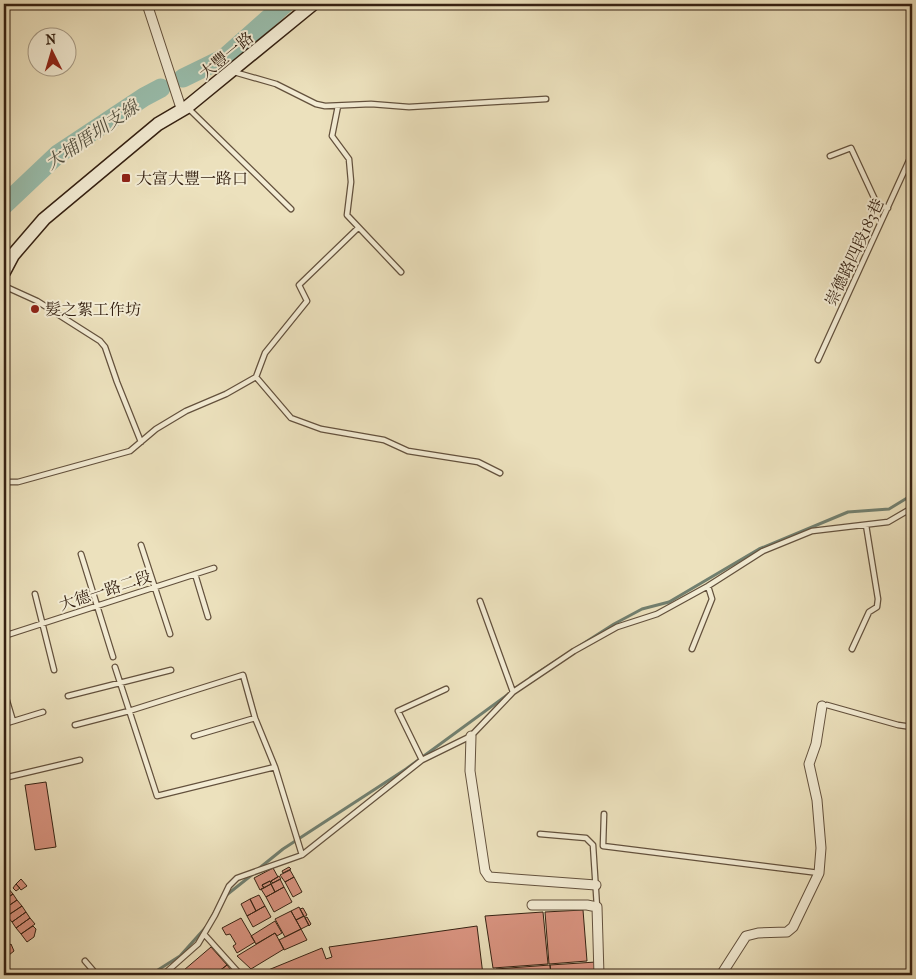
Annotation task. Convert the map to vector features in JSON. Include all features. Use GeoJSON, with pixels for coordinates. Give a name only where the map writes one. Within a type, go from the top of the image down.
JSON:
{"type":"FeatureCollection","features":[{"type":"Feature","properties":{"kind":"street"},"geometry":{"type":"LineString","coordinates":[[147,4],[184,109]]}},
{"type":"Feature","properties":{"kind":"street","name":"大豐一路"},"geometry":{"type":"LineString","coordinates":[[4,272],[13,255],[44,219],[158,124],[184,109],[313,4]]}},
{"type":"Feature","properties":{"kind":"street"},"geometry":{"type":"LineString","coordinates":[[721,975],[746,936],[758,933],[782,934],[793,927],[818,874],[821,848],[817,800],[809,764],[816,744],[825,705]]}},
{"type":"Feature","properties":{"kind":"street"},"geometry":{"type":"LineString","coordinates":[[471,736],[470,771],[485,871],[489,877],[596,885]]}},
{"type":"Feature","properties":{"kind":"street"},"geometry":{"type":"LineString","coordinates":[[532,905],[587,905],[597,907],[599,975]]}},
{"type":"Feature","properties":{"kind":"lane"},"geometry":{"type":"LineString","coordinates":[[233,71],[276,84],[316,104],[338,106],[371,104],[408,107],[546,99]]}},
{"type":"Feature","properties":{"kind":"lane"},"geometry":{"type":"LineString","coordinates":[[338,106],[332,136],[349,159],[351,182],[347,215],[401,272]]}},
{"type":"Feature","properties":{"kind":"lane"},"geometry":{"type":"LineString","coordinates":[[184,109],[291,209]]}},
{"type":"Feature","properties":{"kind":"lane"},"geometry":{"type":"LineString","coordinates":[[830,156],[851,148],[877,204],[888,208]]}},
{"type":"Feature","properties":{"kind":"lane","name":"崇德路四段183巷"},"geometry":{"type":"LineString","coordinates":[[818,360],[912,154]]}},
{"type":"Feature","properties":{"kind":"lane"},"geometry":{"type":"LineString","coordinates":[[4,482],[18,482],[130,451],[156,429],[186,411],[226,394],[256,377],[265,353],[307,301],[299,285],[358,228]]}},
{"type":"Feature","properties":{"kind":"lane"},"geometry":{"type":"LineString","coordinates":[[4,286],[37,301],[105,346],[141,442]]}},
{"type":"Feature","properties":{"kind":"lane"},"geometry":{"type":"LineString","coordinates":[[256,377],[291,418],[321,430],[384,440],[408,451],[478,462],[500,473]]}},
{"type":"Feature","properties":{"kind":"lane"},"geometry":{"type":"LineString","coordinates":[[163,975],[198,944],[229,886],[237,878],[302,855],[422,760],[471,736],[513,692],[574,650],[617,627],[657,614],[708,586],[763,551],[812,531],[888,522],[912,508]]}},
{"type":"Feature","properties":{"kind":"lane"},"geometry":{"type":"LineString","coordinates":[[852,649],[869,612],[877,606],[878,600],[866,525]]}},
{"type":"Feature","properties":{"kind":"lane"},"geometry":{"type":"LineString","coordinates":[[141,545],[170,634]]}},
{"type":"Feature","properties":{"kind":"lane"},"geometry":{"type":"LineString","coordinates":[[81,554],[113,657]]}},
{"type":"Feature","properties":{"kind":"lane","name":"大德一路二段"},"geometry":{"type":"LineString","coordinates":[[4,636],[214,568]]}},
{"type":"Feature","properties":{"kind":"lane"},"geometry":{"type":"LineString","coordinates":[[195,574],[208,618]]}},
{"type":"Feature","properties":{"kind":"lane"},"geometry":{"type":"LineString","coordinates":[[692,649],[712,599],[708,586]]}},
{"type":"Feature","properties":{"kind":"lane"},"geometry":{"type":"LineString","coordinates":[[34,594],[54,670]]}},
{"type":"Feature","properties":{"kind":"lane"},"geometry":{"type":"LineString","coordinates":[[480,600],[513,692]]}},
{"type":"Feature","properties":{"kind":"lane"},"geometry":{"type":"LineString","coordinates":[[115,667],[157,796],[275,767]]}},
{"type":"Feature","properties":{"kind":"lane"},"geometry":{"type":"LineString","coordinates":[[68,696],[171,670]]}},
{"type":"Feature","properties":{"kind":"lane"},"geometry":{"type":"LineString","coordinates":[[74,725],[129,711],[243,675],[255,718],[275,767],[302,855]]}},
{"type":"Feature","properties":{"kind":"lane"},"geometry":{"type":"LineString","coordinates":[[422,760],[398,711],[446,689]]}},
{"type":"Feature","properties":{"kind":"lane"},"geometry":{"type":"LineString","coordinates":[[4,691],[12,721]]}},
{"type":"Feature","properties":{"kind":"lane"},"geometry":{"type":"LineString","coordinates":[[825,705],[898,725],[912,726]]}},
{"type":"Feature","properties":{"kind":"lane"},"geometry":{"type":"LineString","coordinates":[[4,724],[43,712]]}},
{"type":"Feature","properties":{"kind":"lane"},"geometry":{"type":"LineString","coordinates":[[194,736],[255,718]]}},
{"type":"Feature","properties":{"kind":"lane"},"geometry":{"type":"LineString","coordinates":[[4,778],[80,760]]}},
{"type":"Feature","properties":{"kind":"lane"},"geometry":{"type":"LineString","coordinates":[[604,814],[603,846],[818,874]]}},
{"type":"Feature","properties":{"kind":"lane"},"geometry":{"type":"LineString","coordinates":[[540,834],[586,838],[593,845],[597,907]]}},
{"type":"Feature","properties":{"kind":"lane"},"geometry":{"type":"LineString","coordinates":[[204,934],[239,973]]}},
{"type":"Feature","properties":{"kind":"lane"},"geometry":{"type":"LineString","coordinates":[[85,961],[97,975]]}},
{"type":"Feature","properties":{"kind":"building"},"geometry":{"type":"Polygon","coordinates":[[[46,782],[56,847],[35,850],[25,785],[46,782]]]}},
{"type":"Feature","properties":{"kind":"building"},"geometry":{"type":"Polygon","coordinates":[[[289,867],[291,869],[283,873],[282,871],[289,867]]]}},
{"type":"Feature","properties":{"kind":"building"},"geometry":{"type":"Polygon","coordinates":[[[273,868],[278,877],[271,881],[273,883],[270,881],[262,885],[264,888],[260,890],[254,878],[273,868]]]}},
{"type":"Feature","properties":{"kind":"building"},"geometry":{"type":"Polygon","coordinates":[[[290,870],[294,877],[285,882],[280,875],[290,870]]]}},
{"type":"Feature","properties":{"kind":"building"},"geometry":{"type":"Polygon","coordinates":[[[279,876],[281,879],[273,883],[271,881],[279,876]]]}},
{"type":"Feature","properties":{"kind":"building"},"geometry":{"type":"Polygon","coordinates":[[[294,877],[302,892],[293,897],[285,882],[294,877]]]}},
{"type":"Feature","properties":{"kind":"building"},"geometry":{"type":"Polygon","coordinates":[[[21,879],[27,886],[21,890],[16,884],[21,879]]]}},
{"type":"Feature","properties":{"kind":"building"},"geometry":{"type":"Polygon","coordinates":[[[280,879],[284,887],[275,892],[271,884],[280,879]]]}},
{"type":"Feature","properties":{"kind":"building"},"geometry":{"type":"Polygon","coordinates":[[[270,881],[271,884],[264,888],[262,885],[270,881]]]}},
{"type":"Feature","properties":{"kind":"building"},"geometry":{"type":"Polygon","coordinates":[[[16,884],[20,888],[16,891],[13,888],[16,884]]]}},
{"type":"Feature","properties":{"kind":"building"},"geometry":{"type":"Polygon","coordinates":[[[271,884],[275,892],[266,897],[261,889],[271,884]]]}},
{"type":"Feature","properties":{"kind":"building"},"geometry":{"type":"Polygon","coordinates":[[[284,887],[292,902],[274,912],[266,897],[284,887]]]}},
{"type":"Feature","properties":{"kind":"building"},"geometry":{"type":"Polygon","coordinates":[[[8,888],[13,894],[4,900],[4,891],[8,888]]]}},
{"type":"Feature","properties":{"kind":"building"},"geometry":{"type":"Polygon","coordinates":[[[13,894],[17,900],[4,909],[4,900],[13,894]]]}},
{"type":"Feature","properties":{"kind":"building"},"geometry":{"type":"Polygon","coordinates":[[[259,895],[265,906],[256,911],[250,899],[259,895]]]}},
{"type":"Feature","properties":{"kind":"building"},"geometry":{"type":"Polygon","coordinates":[[[250,899],[256,911],[247,916],[241,904],[250,899]]]}},
{"type":"Feature","properties":{"kind":"building"},"geometry":{"type":"Polygon","coordinates":[[[17,900],[22,906],[7,916],[4,909],[17,900]]]}},
{"type":"Feature","properties":{"kind":"building"},"geometry":{"type":"Polygon","coordinates":[[[22,906],[26,912],[12,922],[7,916],[22,906]]]}},
{"type":"Feature","properties":{"kind":"building"},"geometry":{"type":"Polygon","coordinates":[[[265,906],[271,917],[253,927],[247,916],[265,906]]]}},
{"type":"Feature","properties":{"kind":"building"},"geometry":{"type":"Polygon","coordinates":[[[299,907],[304,916],[296,920],[291,911],[299,907]]]}},
{"type":"Feature","properties":{"kind":"building"},"geometry":{"type":"Polygon","coordinates":[[[303,908],[307,915],[304,917],[300,909],[303,908]]]}},
{"type":"Feature","properties":{"kind":"building"},"geometry":{"type":"Polygon","coordinates":[[[583,910],[587,961],[549,964],[545,912],[583,910]]]}},
{"type":"Feature","properties":{"kind":"building"},"geometry":{"type":"Polygon","coordinates":[[[291,911],[301,929],[285,937],[275,919],[291,911]]]}},
{"type":"Feature","properties":{"kind":"building"},"geometry":{"type":"Polygon","coordinates":[[[26,912],[30,918],[16,928],[12,922],[26,912]]]}},
{"type":"Feature","properties":{"kind":"building"},"geometry":{"type":"Polygon","coordinates":[[[543,912],[548,964],[493,968],[485,916],[543,912]]]}},
{"type":"Feature","properties":{"kind":"building"},"geometry":{"type":"Polygon","coordinates":[[[304,916],[309,925],[301,929],[296,920],[304,916]]]}},
{"type":"Feature","properties":{"kind":"building"},"geometry":{"type":"Polygon","coordinates":[[[307,917],[311,924],[309,926],[305,918],[307,917]]]}},
{"type":"Feature","properties":{"kind":"building"},"geometry":{"type":"Polygon","coordinates":[[[30,918],[35,924],[21,934],[16,928],[30,918]]]}},
{"type":"Feature","properties":{"kind":"building"},"geometry":{"type":"Polygon","coordinates":[[[241,918],[255,942],[237,953],[233,946],[236,944],[230,934],[226,935],[222,928],[241,918]]]}},
{"type":"Feature","properties":{"kind":"building"},"geometry":{"type":"Polygon","coordinates":[[[275,921],[282,933],[277,936],[275,933],[256,944],[251,936],[275,921]]]}},
{"type":"Feature","properties":{"kind":"building"},"geometry":{"type":"Polygon","coordinates":[[[33,926],[36,929],[34,937],[27,942],[21,934],[33,926]]]}},
{"type":"Feature","properties":{"kind":"building"},"geometry":{"type":"Polygon","coordinates":[[[477,926],[483,975],[256,975],[322,948],[326,959],[332,957],[329,947],[477,926]]]}},
{"type":"Feature","properties":{"kind":"building"},"geometry":{"type":"Polygon","coordinates":[[[301,929],[307,940],[284,950],[279,940],[301,929]]]}},
{"type":"Feature","properties":{"kind":"building"},"geometry":{"type":"Polygon","coordinates":[[[275,933],[284,949],[251,969],[237,956],[275,933]]]}},
{"type":"Feature","properties":{"kind":"building"},"geometry":{"type":"Polygon","coordinates":[[[11,944],[14,951],[4,959],[4,949],[11,944]]]}},
{"type":"Feature","properties":{"kind":"building"},"geometry":{"type":"Polygon","coordinates":[[[211,947],[227,965],[214,975],[189,975],[184,970],[211,947]]]}},
{"type":"Feature","properties":{"kind":"building"},"geometry":{"type":"Polygon","coordinates":[[[596,962],[595,975],[551,975],[550,965],[596,962]]]}},
{"type":"Feature","properties":{"kind":"building"},"geometry":{"type":"Polygon","coordinates":[[[227,965],[235,975],[214,975],[227,965]]]}},
{"type":"Feature","properties":{"kind":"building"},"geometry":{"type":"Polygon","coordinates":[[[550,965],[551,975],[497,975],[496,969],[550,965]]]}},
{"type":"Feature","properties":{"kind":"building"},"geometry":{"type":"Polygon","coordinates":[[[28,970],[32,975],[18,975],[28,970]]]}},
{"type":"Feature","properties":{"kind":"waterway"},"geometry":{"type":"LineString","coordinates":[[183,78],[224,58],[285,4]]}},
{"type":"Feature","properties":{"kind":"waterway","name":"大埔厝圳支線"},"geometry":{"type":"LineString","coordinates":[[4,205],[58,154],[144,97],[161,88]]}},
{"type":"Feature","properties":{"kind":"waterway"},"geometry":{"type":"LineString","coordinates":[[531,677],[614,624],[642,609],[669,602],[759,549],[848,512],[889,509],[912,495]]}},
{"type":"Feature","properties":{"kind":"waterway"},"geometry":{"type":"LineString","coordinates":[[257,870],[283,849],[406,769],[510,693]]}},
{"type":"Feature","properties":{"kind":"waterway"},"geometry":{"type":"LineString","coordinates":[[224,897],[253,874]]}},
{"type":"Feature","properties":{"kind":"waterway"},"geometry":{"type":"LineString","coordinates":[[210,920],[218,906]]}},
{"type":"Feature","properties":{"kind":"waterway"},"geometry":{"type":"LineString","coordinates":[[150,975],[180,956],[206,927]]}},
{"type":"Feature","properties":{"kind":"place","name":"大富大豐一路口"},"geometry":{"type":"Point","coordinates":[126,178]}},
{"type":"Feature","properties":{"kind":"place","name":"髮之絮工作坊"},"geometry":{"type":"Point","coordinates":[35,309]}}]}
